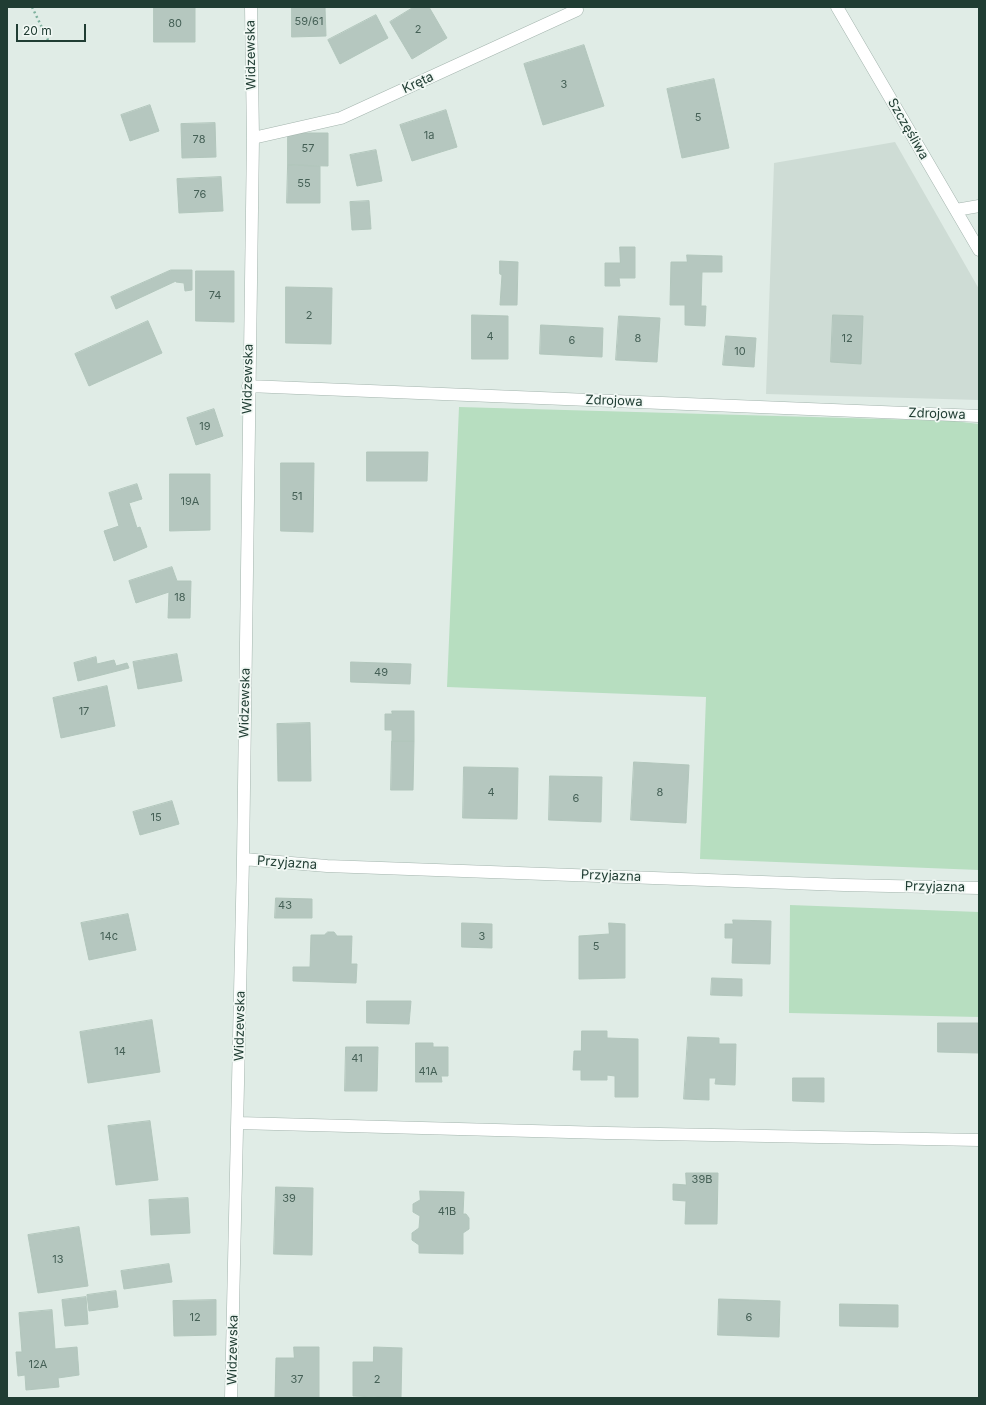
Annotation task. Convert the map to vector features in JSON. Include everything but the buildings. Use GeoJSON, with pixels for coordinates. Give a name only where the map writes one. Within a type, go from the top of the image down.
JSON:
{"type":"FeatureCollection","features":[{"type":"Feature","properties":{"kind":"street","name":"Widzewska"},"geometry":{"type":"LineString","coordinates":[[231,1398],[243,860],[248,386],[253,138],[251,7]]}},
{"type":"Feature","properties":{"kind":"street","name":"Szczęśliwa"},"geometry":{"type":"LineString","coordinates":[[837,7],[979,250]]}},
{"type":"Feature","properties":{"kind":"street","name":"Kręta"},"geometry":{"type":"LineString","coordinates":[[253,138],[341,118],[577,10]]}},
{"type":"Feature","properties":{"kind":"street"},"geometry":{"type":"LineString","coordinates":[[956,210],[979,206]]}},
{"type":"Feature","properties":{"kind":"street","name":"Zdrojowa"},"geometry":{"type":"LineString","coordinates":[[248,386],[979,416]]}},
{"type":"Feature","properties":{"kind":"street","name":"Przyjazna"},"geometry":{"type":"LineString","coordinates":[[243,860],[327,866],[844,885],[979,888]]}},
{"type":"Feature","properties":{"kind":"street"},"geometry":{"type":"LineString","coordinates":[[238,1123],[614,1134],[979,1140]]}},
{"type":"Feature","properties":{"kind":"path"},"geometry":{"type":"LineString","coordinates":[[32,7],[48,40]]}},
{"type":"Feature","properties":{"kind":"shaded area"},"geometry":{"type":"Polygon","coordinates":[[[895,142],[979,289],[979,400],[766,394],[774,163],[895,142]]]}},
{"type":"Feature","properties":{"kind":"green space"},"geometry":{"type":"Polygon","coordinates":[[[459,407],[954,421],[979,424],[979,870],[700,859],[706,697],[447,687],[459,407]]]}},
{"type":"Feature","properties":{"kind":"green space"},"geometry":{"type":"Polygon","coordinates":[[[790,905],[979,912],[979,1017],[789,1013],[790,905]]]}}]}
